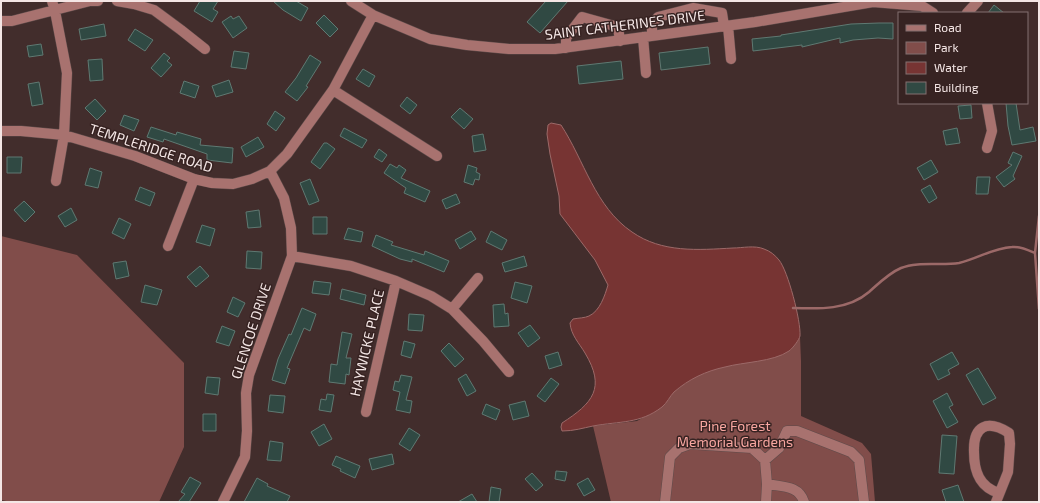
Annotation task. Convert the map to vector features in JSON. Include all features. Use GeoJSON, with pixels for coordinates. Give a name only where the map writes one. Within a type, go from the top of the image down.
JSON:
{"type":"FeatureCollection","features":[{"type":"Feature","properties":{"kind":"street"},"geometry":{"type":"LineString","coordinates":[[1,21],[12,20],[54,6],[98,1]]}},
{"type":"Feature","properties":{"kind":"street"},"geometry":{"type":"LineString","coordinates":[[117,1],[154,10],[205,49]]}},
{"type":"Feature","properties":{"kind":"street","name":"SAINT CATHERINES DRIVE"},"geometry":{"type":"LineString","coordinates":[[351,1],[373,15],[430,38],[467,45],[509,49],[566,48],[726,26],[873,2],[922,6],[931,12]]}},
{"type":"Feature","properties":{"kind":"street"},"geometry":{"type":"LineString","coordinates":[[968,12],[978,1]]}},
{"type":"Feature","properties":{"kind":"street"},"geometry":{"type":"LineString","coordinates":[[54,6],[67,73],[64,135],[56,181]]}},
{"type":"Feature","properties":{"kind":"street"},"geometry":{"type":"LineString","coordinates":[[646,73],[648,37],[652,25],[658,17],[693,8],[722,13],[732,59]]}},
{"type":"Feature","properties":{"kind":"street","name":"TEMPLERIDGE ROAD"},"geometry":{"type":"LineString","coordinates":[[1,131],[21,131],[64,135],[135,156],[194,179],[212,183],[233,184],[252,179],[270,171],[287,154],[333,90],[373,15]]}},
{"type":"Feature","properties":{"kind":"street"},"geometry":{"type":"LineString","coordinates":[[566,48],[566,38],[582,17],[618,27],[620,40]]}},
{"type":"Feature","properties":{"kind":"street"},"geometry":{"type":"LineString","coordinates":[[333,90],[437,156]]}},
{"type":"Feature","properties":{"kind":"street"},"geometry":{"type":"LineString","coordinates":[[987,104],[992,131],[987,148]]}},
{"type":"Feature","properties":{"kind":"street","name":"GLENCOE DRIVE"},"geometry":{"type":"LineString","coordinates":[[223,502],[244,457],[247,431],[246,393],[249,375],[292,256],[291,228],[284,198],[270,171]]}},
{"type":"Feature","properties":{"kind":"street"},"geometry":{"type":"LineString","coordinates":[[168,246],[194,179]]}},
{"type":"Feature","properties":{"kind":"street"},"geometry":{"type":"LineString","coordinates":[[292,256],[351,266],[396,281],[431,296],[452,310],[483,341],[509,372]]}},
{"type":"Feature","properties":{"kind":"street"},"geometry":{"type":"LineString","coordinates":[[452,310],[478,278]]}},
{"type":"Feature","properties":{"kind":"street","name":"HAYWICKE PLACE"},"geometry":{"type":"LineString","coordinates":[[366,412],[396,281]]}},
{"type":"Feature","properties":{"kind":"street"},"geometry":{"type":"LineString","coordinates":[[987,426],[999,427],[1009,433],[1010,444],[1008,472],[997,498],[979,478],[974,463],[973,444],[975,437],[978,431],[987,426]]}},
{"type":"Feature","properties":{"kind":"street"},"geometry":{"type":"LineString","coordinates":[[765,460],[779,448],[787,431],[797,431],[850,452],[859,460],[864,502]]}},
{"type":"Feature","properties":{"kind":"street"},"geometry":{"type":"LineString","coordinates":[[665,502],[670,457],[679,448],[690,444],[752,448],[765,460],[767,484],[766,502]]}},
{"type":"Feature","properties":{"kind":"street"},"geometry":{"type":"LineString","coordinates":[[767,484],[797,490],[802,496],[804,502]]}},
{"type":"Feature","properties":{"kind":"green space"},"geometry":{"type":"Polygon","coordinates":[[[1,236],[77,255],[184,363],[184,447],[159,502],[12,502],[1,500],[1,236]]]}},
{"type":"Feature","properties":{"kind":"green space","name":"Pine Forest Memorial Gardens"},"geometry":{"type":"Polygon","coordinates":[[[800,337],[801,416],[862,443],[871,454],[875,502],[611,502],[593,426],[637,421],[663,406],[673,392],[694,377],[711,370],[789,351],[800,337]]]}},
{"type":"Feature","properties":{"kind":"water"},"geometry":{"type":"Polygon","coordinates":[[[551,123],[561,125],[599,196],[619,222],[632,232],[656,244],[668,247],[681,249],[720,249],[757,247],[776,256],[783,266],[786,274],[793,296],[800,329],[800,336],[792,348],[782,355],[775,357],[732,365],[704,373],[674,392],[662,407],[638,419],[562,431],[562,423],[582,409],[593,394],[595,385],[595,376],[591,365],[574,335],[570,323],[573,319],[587,317],[593,314],[602,302],[608,285],[595,260],[560,214],[559,196],[547,134],[548,125],[551,123]]]}},
{"type":"Feature","properties":{"kind":"building"},"geometry":{"type":"Polygon","coordinates":[[[200,1],[218,1],[213,9],[218,12],[212,22],[194,11],[200,1]]]}},
{"type":"Feature","properties":{"kind":"building"},"geometry":{"type":"Polygon","coordinates":[[[273,1],[296,1],[308,8],[301,21],[283,10],[273,1]]]}},
{"type":"Feature","properties":{"kind":"building"},"geometry":{"type":"Polygon","coordinates":[[[546,1],[568,1],[540,33],[527,22],[546,1]]]}},
{"type":"Feature","properties":{"kind":"building"},"geometry":{"type":"Polygon","coordinates":[[[994,5],[1003,12],[989,12],[994,5]]]}},
{"type":"Feature","properties":{"kind":"building"},"geometry":{"type":"Polygon","coordinates":[[[324,15],[338,29],[330,37],[316,23],[324,15]]]}},
{"type":"Feature","properties":{"kind":"building"},"geometry":{"type":"Polygon","coordinates":[[[231,16],[233,19],[239,16],[247,28],[233,38],[222,22],[231,16]]]}},
{"type":"Feature","properties":{"kind":"building"},"geometry":{"type":"Polygon","coordinates":[[[893,23],[893,39],[878,38],[853,40],[840,43],[840,38],[802,47],[802,45],[753,51],[752,39],[781,36],[851,24],[893,23]]]}},
{"type":"Feature","properties":{"kind":"building"},"geometry":{"type":"Polygon","coordinates":[[[104,24],[106,36],[81,40],[79,29],[104,24]]]}},
{"type":"Feature","properties":{"kind":"building"},"geometry":{"type":"Polygon","coordinates":[[[135,29],[153,40],[145,51],[128,40],[135,29]]]}},
{"type":"Feature","properties":{"kind":"building"},"geometry":{"type":"Polygon","coordinates":[[[41,44],[43,55],[29,57],[27,46],[41,44]]]}},
{"type":"Feature","properties":{"kind":"building"},"geometry":{"type":"Polygon","coordinates":[[[708,47],[710,64],[661,70],[659,53],[708,47]]]}},
{"type":"Feature","properties":{"kind":"building"},"geometry":{"type":"Polygon","coordinates":[[[234,51],[249,53],[246,69],[231,67],[234,51]]]}},
{"type":"Feature","properties":{"kind":"building"},"geometry":{"type":"Polygon","coordinates":[[[164,53],[170,58],[167,61],[172,65],[161,77],[151,68],[164,53]]]}},
{"type":"Feature","properties":{"kind":"building"},"geometry":{"type":"Polygon","coordinates":[[[310,55],[321,62],[306,86],[308,87],[297,101],[285,92],[296,78],[310,55]]]}},
{"type":"Feature","properties":{"kind":"building"},"geometry":{"type":"Polygon","coordinates":[[[102,59],[103,80],[90,81],[88,60],[102,59]]]}},
{"type":"Feature","properties":{"kind":"building"},"geometry":{"type":"Polygon","coordinates":[[[621,61],[623,79],[579,84],[577,66],[621,61]]]}},
{"type":"Feature","properties":{"kind":"building"},"geometry":{"type":"Polygon","coordinates":[[[363,69],[375,76],[369,87],[356,79],[363,69]]]}},
{"type":"Feature","properties":{"kind":"building"},"geometry":{"type":"Polygon","coordinates":[[[229,80],[233,92],[216,97],[212,86],[229,80]]]}},
{"type":"Feature","properties":{"kind":"building"},"geometry":{"type":"Polygon","coordinates":[[[184,81],[199,86],[195,98],[180,93],[184,81]]]}},
{"type":"Feature","properties":{"kind":"building"},"geometry":{"type":"Polygon","coordinates":[[[39,82],[43,104],[32,106],[28,84],[39,82]]]}},
{"type":"Feature","properties":{"kind":"building"},"geometry":{"type":"Polygon","coordinates":[[[407,97],[417,105],[410,114],[400,106],[407,97]]]}},
{"type":"Feature","properties":{"kind":"building"},"geometry":{"type":"Polygon","coordinates":[[[95,99],[106,111],[97,120],[85,108],[95,99]]]}},
{"type":"Feature","properties":{"kind":"building"},"geometry":{"type":"Polygon","coordinates":[[[1006,104],[1016,104],[1020,130],[1033,127],[1036,141],[1012,145],[1008,126],[1006,104]]]}},
{"type":"Feature","properties":{"kind":"building"},"geometry":{"type":"Polygon","coordinates":[[[971,105],[972,118],[960,119],[958,106],[971,105]]]}},
{"type":"Feature","properties":{"kind":"building"},"geometry":{"type":"Polygon","coordinates":[[[460,108],[473,119],[464,129],[451,117],[460,108]]]}},
{"type":"Feature","properties":{"kind":"building"},"geometry":{"type":"Polygon","coordinates":[[[275,111],[285,118],[276,131],[267,124],[275,111]]]}},
{"type":"Feature","properties":{"kind":"building"},"geometry":{"type":"Polygon","coordinates":[[[124,115],[139,120],[134,131],[120,125],[124,115]]]}},
{"type":"Feature","properties":{"kind":"building"},"geometry":{"type":"Polygon","coordinates":[[[151,127],[176,135],[177,132],[201,139],[200,145],[233,148],[232,163],[207,160],[207,154],[164,139],[163,142],[147,137],[151,127]]]}},
{"type":"Feature","properties":{"kind":"building"},"geometry":{"type":"Polygon","coordinates":[[[344,128],[367,140],[362,148],[340,136],[344,128]]]}},
{"type":"Feature","properties":{"kind":"building"},"geometry":{"type":"Polygon","coordinates":[[[957,128],[960,143],[946,145],[943,131],[957,128]]]}},
{"type":"Feature","properties":{"kind":"building"},"geometry":{"type":"Polygon","coordinates":[[[483,134],[486,150],[474,152],[472,136],[483,134]]]}},
{"type":"Feature","properties":{"kind":"building"},"geometry":{"type":"Polygon","coordinates":[[[258,137],[264,147],[246,157],[241,147],[258,137]]]}},
{"type":"Feature","properties":{"kind":"building"},"geometry":{"type":"Polygon","coordinates":[[[324,143],[327,143],[335,149],[320,169],[311,162],[324,143]]]}},
{"type":"Feature","properties":{"kind":"building"},"geometry":{"type":"Polygon","coordinates":[[[379,149],[387,155],[382,162],[374,157],[379,149]]]}},
{"type":"Feature","properties":{"kind":"building"},"geometry":{"type":"Polygon","coordinates":[[[1013,152],[1022,156],[1013,176],[1015,179],[1004,187],[996,177],[1012,165],[1008,163],[1013,152]]]}},
{"type":"Feature","properties":{"kind":"building"},"geometry":{"type":"Polygon","coordinates":[[[7,157],[22,157],[21,173],[7,173],[7,157]]]}},
{"type":"Feature","properties":{"kind":"building"},"geometry":{"type":"Polygon","coordinates":[[[931,160],[938,172],[924,180],[917,168],[931,160]]]}},
{"type":"Feature","properties":{"kind":"building"},"geometry":{"type":"Polygon","coordinates":[[[390,164],[397,168],[399,165],[406,170],[401,178],[430,191],[425,202],[404,193],[406,188],[384,173],[390,164]]]}},
{"type":"Feature","properties":{"kind":"building"},"geometry":{"type":"Polygon","coordinates":[[[468,165],[477,168],[476,172],[480,174],[479,180],[475,179],[473,185],[464,182],[468,165]]]}},
{"type":"Feature","properties":{"kind":"building"},"geometry":{"type":"Polygon","coordinates":[[[90,168],[102,172],[98,188],[85,185],[90,168]]]}},
{"type":"Feature","properties":{"kind":"building"},"geometry":{"type":"Polygon","coordinates":[[[977,177],[990,177],[988,194],[976,194],[977,177]]]}},
{"type":"Feature","properties":{"kind":"building"},"geometry":{"type":"Polygon","coordinates":[[[310,179],[319,201],[309,205],[300,183],[310,179]]]}},
{"type":"Feature","properties":{"kind":"building"},"geometry":{"type":"Polygon","coordinates":[[[930,185],[937,198],[929,203],[921,190],[930,185]]]}},
{"type":"Feature","properties":{"kind":"building"},"geometry":{"type":"Polygon","coordinates":[[[140,187],[155,193],[150,206],[135,200],[140,187]]]}},
{"type":"Feature","properties":{"kind":"building"},"geometry":{"type":"Polygon","coordinates":[[[456,194],[460,203],[446,209],[442,200],[456,194]]]}},
{"type":"Feature","properties":{"kind":"building"},"geometry":{"type":"Polygon","coordinates":[[[24,201],[35,212],[25,222],[14,210],[24,201]]]}},
{"type":"Feature","properties":{"kind":"building"},"geometry":{"type":"Polygon","coordinates":[[[71,208],[77,220],[65,227],[58,216],[71,208]]]}},
{"type":"Feature","properties":{"kind":"building"},"geometry":{"type":"Polygon","coordinates":[[[259,210],[261,227],[248,228],[246,212],[259,210]]]}},
{"type":"Feature","properties":{"kind":"building"},"geometry":{"type":"Polygon","coordinates":[[[313,217],[327,217],[327,234],[313,234],[313,217]]]}},
{"type":"Feature","properties":{"kind":"building"},"geometry":{"type":"Polygon","coordinates":[[[119,218],[131,224],[124,239],[112,233],[119,218]]]}},
{"type":"Feature","properties":{"kind":"building"},"geometry":{"type":"Polygon","coordinates":[[[202,225],[215,229],[210,246],[196,242],[202,225]]]}},
{"type":"Feature","properties":{"kind":"building"},"geometry":{"type":"Polygon","coordinates":[[[348,228],[363,232],[361,242],[344,239],[348,228]]]}},
{"type":"Feature","properties":{"kind":"building"},"geometry":{"type":"Polygon","coordinates":[[[471,231],[476,239],[460,249],[455,240],[471,231]]]}},
{"type":"Feature","properties":{"kind":"building"},"geometry":{"type":"Polygon","coordinates":[[[491,231],[507,240],[502,250],[486,242],[491,231]]]}},
{"type":"Feature","properties":{"kind":"building"},"geometry":{"type":"Polygon","coordinates":[[[376,235],[393,242],[391,245],[424,255],[425,251],[449,261],[444,272],[412,259],[412,262],[400,259],[372,246],[376,235]]]}},
{"type":"Feature","properties":{"kind":"building"},"geometry":{"type":"Polygon","coordinates":[[[247,251],[262,252],[261,269],[246,268],[247,251]]]}},
{"type":"Feature","properties":{"kind":"building"},"geometry":{"type":"Polygon","coordinates":[[[524,256],[527,266],[505,272],[502,263],[524,256]]]}},
{"type":"Feature","properties":{"kind":"building"},"geometry":{"type":"Polygon","coordinates":[[[126,261],[129,276],[116,279],[113,263],[126,261]]]}},
{"type":"Feature","properties":{"kind":"building"},"geometry":{"type":"Polygon","coordinates":[[[200,266],[209,276],[196,287],[187,277],[200,266]]]}},
{"type":"Feature","properties":{"kind":"building"},"geometry":{"type":"Polygon","coordinates":[[[314,281],[331,283],[329,295],[312,293],[314,281]]]}},
{"type":"Feature","properties":{"kind":"building"},"geometry":{"type":"Polygon","coordinates":[[[515,282],[532,286],[527,303],[511,298],[515,282]]]}},
{"type":"Feature","properties":{"kind":"building"},"geometry":{"type":"Polygon","coordinates":[[[145,285],[162,290],[157,305],[141,302],[145,285]]]}},
{"type":"Feature","properties":{"kind":"building"},"geometry":{"type":"Polygon","coordinates":[[[342,289],[366,295],[364,305],[340,299],[342,289]]]}},
{"type":"Feature","properties":{"kind":"building"},"geometry":{"type":"Polygon","coordinates":[[[233,297],[245,303],[238,317],[227,312],[233,297]]]}},
{"type":"Feature","properties":{"kind":"building"},"geometry":{"type":"Polygon","coordinates":[[[504,304],[505,314],[508,313],[509,326],[494,327],[493,305],[504,304]]]}},
{"type":"Feature","properties":{"kind":"building"},"geometry":{"type":"Polygon","coordinates":[[[302,308],[316,314],[310,331],[304,328],[287,368],[290,369],[285,384],[272,380],[278,359],[289,334],[291,335],[302,308]]]}},
{"type":"Feature","properties":{"kind":"building"},"geometry":{"type":"Polygon","coordinates":[[[409,314],[424,315],[422,331],[408,330],[409,314]]]}},
{"type":"Feature","properties":{"kind":"building"},"geometry":{"type":"Polygon","coordinates":[[[530,325],[540,338],[528,347],[518,333],[530,325]]]}},
{"type":"Feature","properties":{"kind":"building"},"geometry":{"type":"Polygon","coordinates":[[[222,326],[235,331],[229,346],[216,342],[222,326]]]}},
{"type":"Feature","properties":{"kind":"building"},"geometry":{"type":"Polygon","coordinates":[[[342,332],[352,334],[346,358],[351,358],[349,375],[346,374],[345,384],[329,382],[331,364],[337,365],[342,332]]]}},
{"type":"Feature","properties":{"kind":"building"},"geometry":{"type":"Polygon","coordinates":[[[404,341],[415,344],[411,358],[401,355],[404,341]]]}},
{"type":"Feature","properties":{"kind":"building"},"geometry":{"type":"Polygon","coordinates":[[[449,343],[464,359],[455,367],[441,351],[449,343]]]}},
{"type":"Feature","properties":{"kind":"building"},"geometry":{"type":"Polygon","coordinates":[[[558,352],[562,365],[549,369],[545,356],[558,352]]]}},
{"type":"Feature","properties":{"kind":"building"},"geometry":{"type":"Polygon","coordinates":[[[952,352],[959,364],[948,370],[950,374],[938,380],[930,364],[952,352]]]}},
{"type":"Feature","properties":{"kind":"building"},"geometry":{"type":"Polygon","coordinates":[[[978,368],[996,398],[983,405],[966,375],[978,368]]]}},
{"type":"Feature","properties":{"kind":"building"},"geometry":{"type":"Polygon","coordinates":[[[466,374],[476,391],[467,396],[458,379],[466,374]]]}},
{"type":"Feature","properties":{"kind":"building"},"geometry":{"type":"Polygon","coordinates":[[[401,375],[412,377],[406,400],[412,401],[410,413],[396,410],[400,392],[393,390],[395,381],[399,382],[401,375]]]}},
{"type":"Feature","properties":{"kind":"building"},"geometry":{"type":"Polygon","coordinates":[[[207,377],[220,378],[218,395],[205,393],[207,377]]]}},
{"type":"Feature","properties":{"kind":"building"},"geometry":{"type":"Polygon","coordinates":[[[551,378],[559,384],[545,402],[537,396],[551,378]]]}},
{"type":"Feature","properties":{"kind":"building"},"geometry":{"type":"Polygon","coordinates":[[[947,393],[953,405],[949,407],[958,422],[947,428],[933,401],[947,393]]]}},
{"type":"Feature","properties":{"kind":"building"},"geometry":{"type":"Polygon","coordinates":[[[327,394],[334,395],[331,412],[319,410],[321,399],[326,400],[327,394]]]}},
{"type":"Feature","properties":{"kind":"building"},"geometry":{"type":"Polygon","coordinates":[[[270,395],[285,396],[283,413],[268,411],[270,395]]]}},
{"type":"Feature","properties":{"kind":"building"},"geometry":{"type":"Polygon","coordinates":[[[525,401],[529,416],[513,420],[509,405],[525,401]]]}},
{"type":"Feature","properties":{"kind":"building"},"geometry":{"type":"Polygon","coordinates":[[[486,404],[500,410],[496,420],[482,414],[486,404]]]}},
{"type":"Feature","properties":{"kind":"building"},"geometry":{"type":"Polygon","coordinates":[[[203,414],[216,414],[216,431],[203,431],[203,414]]]}},
{"type":"Feature","properties":{"kind":"building"},"geometry":{"type":"Polygon","coordinates":[[[324,424],[332,439],[319,446],[311,432],[324,424]]]}},
{"type":"Feature","properties":{"kind":"building"},"geometry":{"type":"Polygon","coordinates":[[[409,428],[420,435],[410,451],[399,444],[409,428]]]}},
{"type":"Feature","properties":{"kind":"building"},"geometry":{"type":"Polygon","coordinates":[[[942,435],[957,436],[954,474],[939,473],[942,435]]]}},
{"type":"Feature","properties":{"kind":"building"},"geometry":{"type":"Polygon","coordinates":[[[270,441],[283,443],[281,461],[267,460],[270,441]]]}},
{"type":"Feature","properties":{"kind":"building"},"geometry":{"type":"Polygon","coordinates":[[[392,454],[394,464],[372,470],[369,459],[392,454]]]}},
{"type":"Feature","properties":{"kind":"building"},"geometry":{"type":"Polygon","coordinates":[[[336,456],[360,466],[355,478],[340,471],[341,469],[332,465],[336,456]]]}},
{"type":"Feature","properties":{"kind":"building"},"geometry":{"type":"Polygon","coordinates":[[[556,471],[567,472],[565,481],[555,479],[556,471]]]}},
{"type":"Feature","properties":{"kind":"building"},"geometry":{"type":"Polygon","coordinates":[[[532,473],[543,485],[536,491],[525,479],[532,473]]]}},
{"type":"Feature","properties":{"kind":"building"},"geometry":{"type":"Polygon","coordinates":[[[190,477],[201,483],[189,502],[178,502],[185,494],[181,492],[190,477]]]}},
{"type":"Feature","properties":{"kind":"building"},"geometry":{"type":"Polygon","coordinates":[[[257,478],[268,484],[267,486],[290,496],[287,502],[244,502],[257,478]]]}},
{"type":"Feature","properties":{"kind":"building"},"geometry":{"type":"Polygon","coordinates":[[[588,478],[595,490],[584,496],[577,484],[588,478]]]}},
{"type":"Feature","properties":{"kind":"building"},"geometry":{"type":"Polygon","coordinates":[[[958,485],[964,502],[946,502],[942,490],[958,485]]]}},
{"type":"Feature","properties":{"kind":"building"},"geometry":{"type":"Polygon","coordinates":[[[491,487],[501,489],[499,502],[489,502],[491,487]]]}},
{"type":"Feature","properties":{"kind":"building"},"geometry":{"type":"Polygon","coordinates":[[[472,494],[477,502],[458,502],[472,494]]]}},
{"type":"Feature","properties":{"kind":"waterway"},"geometry":{"type":"LineString","coordinates":[[1039,216],[1035,253],[1039,309]]}},
{"type":"Feature","properties":{"kind":"waterway"},"geometry":{"type":"LineString","coordinates":[[793,308],[833,307],[852,302],[861,298],[884,278],[901,268],[908,266],[959,263],[998,249],[1012,247],[1021,248],[1035,253]]}}]}
